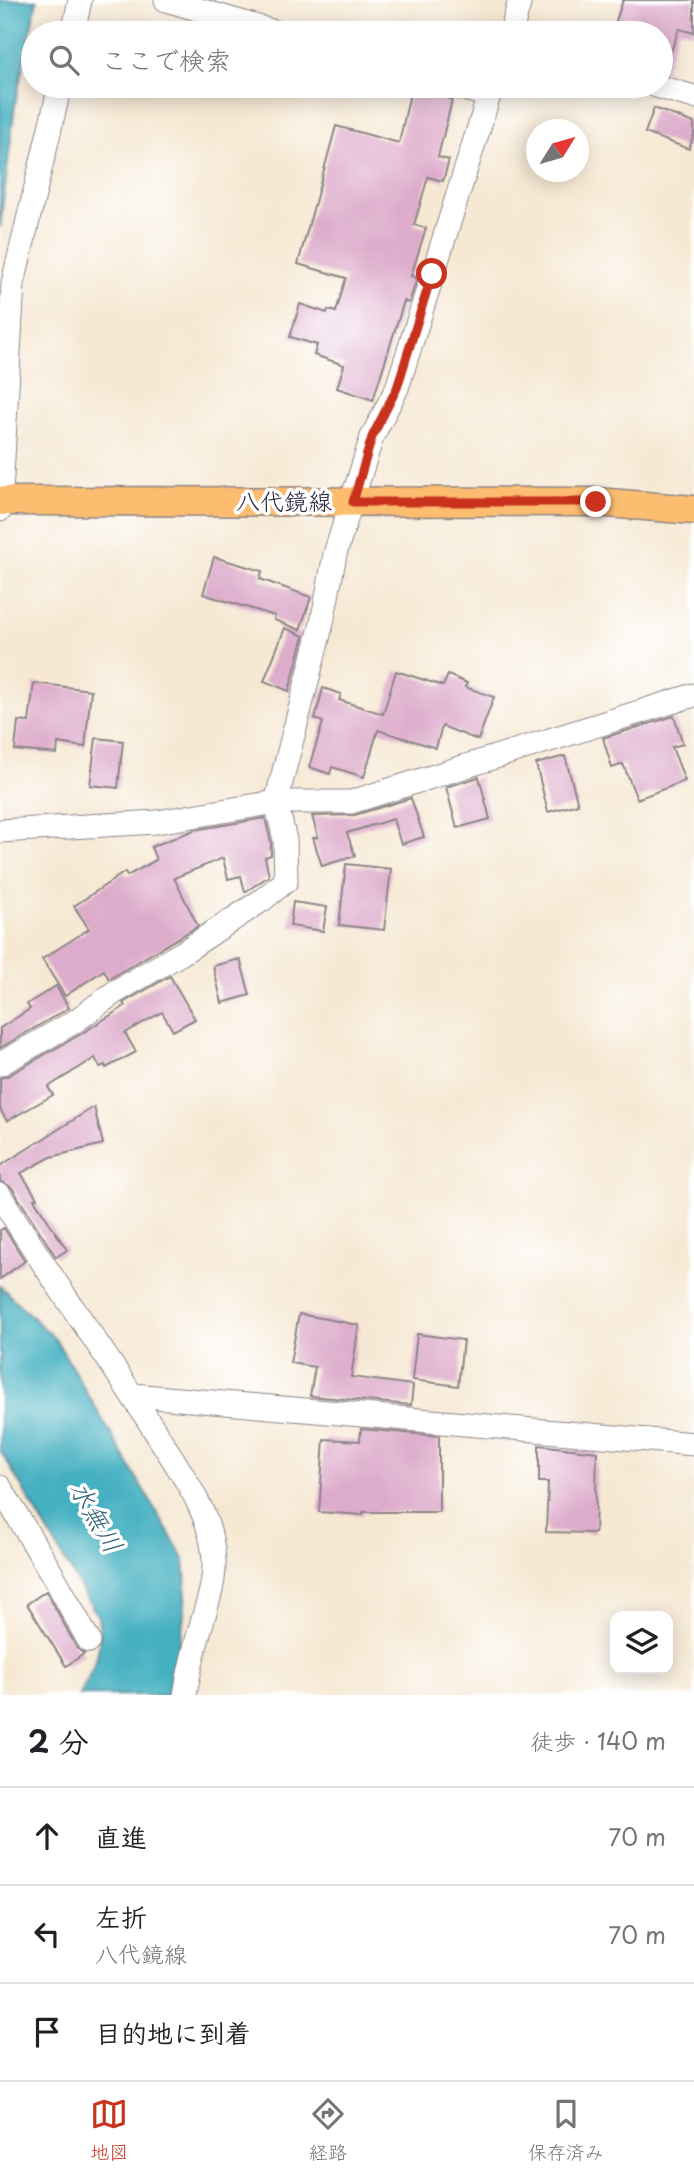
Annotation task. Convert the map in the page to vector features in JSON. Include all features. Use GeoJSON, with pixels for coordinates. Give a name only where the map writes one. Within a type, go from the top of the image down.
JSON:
{"type":"FeatureCollection","features":[{"type":"Feature","properties":{"kind":"main road","name":"八代鏡線"},"geometry":{"type":"LineString","coordinates":[[0,501],[596,502],[694,510]]}},
{"type":"Feature","properties":{"kind":"street"},"geometry":{"type":"LineString","coordinates":[[76,21],[80,0]]}},
{"type":"Feature","properties":{"kind":"street"},"geometry":{"type":"LineString","coordinates":[[166,0],[237,21]]}},
{"type":"Feature","properties":{"kind":"street"},"geometry":{"type":"LineString","coordinates":[[514,21],[520,0]]}},
{"type":"Feature","properties":{"kind":"street"},"geometry":{"type":"LineString","coordinates":[[673,91],[694,97]]}},
{"type":"Feature","properties":{"kind":"street"},"geometry":{"type":"LineString","coordinates":[[0,510],[13,283],[57,98]]}},
{"type":"Feature","properties":{"kind":"street"},"geometry":{"type":"LineString","coordinates":[[0,1064],[75,1022],[115,992],[182,953],[286,881],[285,840],[276,802],[323,623],[335,554],[372,437],[397,388],[488,98]]}},
{"type":"Feature","properties":{"kind":"street"},"geometry":{"type":"LineString","coordinates":[[0,831],[157,821],[276,802],[351,802],[694,695]]}},
{"type":"Feature","properties":{"kind":"street"},"geometry":{"type":"LineString","coordinates":[[0,1195],[32,1249],[132,1395],[182,1474],[208,1524],[214,1560],[212,1586],[185,1695]]}},
{"type":"Feature","properties":{"kind":"street"},"geometry":{"type":"LineString","coordinates":[[132,1395],[694,1444]]}},
{"type":"Feature","properties":{"kind":"street"},"geometry":{"type":"LineString","coordinates":[[0,1487],[89,1641]]}},
{"type":"Feature","properties":{"kind":"water"},"geometry":{"type":"Polygon","coordinates":[[[0,0],[37,0],[33,21],[21,21],[21,76],[0,228],[0,0]]]}},
{"type":"Feature","properties":{"kind":"water","name":"水無川"},"geometry":{"type":"Polygon","coordinates":[[[0,1286],[56,1340],[184,1559],[184,1612],[167,1695],[79,1695],[99,1649],[98,1617],[0,1450],[0,1286]]]}},
{"type":"Feature","properties":{"kind":"building"},"geometry":{"type":"Polygon","coordinates":[[[623,0],[694,0],[694,33],[679,29],[673,46],[673,21],[616,21],[623,0]]]}},
{"type":"Feature","properties":{"kind":"building"},"geometry":{"type":"Polygon","coordinates":[[[409,98],[452,100],[438,157],[449,160],[443,181],[428,177],[414,225],[426,228],[411,276],[417,278],[409,303],[404,301],[373,400],[337,388],[344,365],[314,355],[317,345],[290,337],[300,304],[327,313],[328,310],[336,312],[346,278],[298,264],[336,126],[399,143],[409,98]]]}},
{"type":"Feature","properties":{"kind":"building"},"geometry":{"type":"Polygon","coordinates":[[[654,108],[694,123],[689,149],[645,133],[654,108]]]}},
{"type":"Feature","properties":{"kind":"building"},"geometry":{"type":"Polygon","coordinates":[[[214,557],[262,571],[260,579],[311,597],[300,630],[274,620],[275,616],[203,594],[214,557]]]}},
{"type":"Feature","properties":{"kind":"building"},"geometry":{"type":"Polygon","coordinates":[[[285,628],[304,636],[289,691],[264,681],[285,628]]]}},
{"type":"Feature","properties":{"kind":"building"},"geometry":{"type":"Polygon","coordinates":[[[396,671],[443,686],[448,675],[467,683],[465,687],[494,697],[478,740],[442,726],[436,748],[378,730],[364,777],[332,767],[330,774],[309,767],[323,722],[315,719],[323,688],[341,694],[339,700],[383,714],[396,671]]]}},
{"type":"Feature","properties":{"kind":"building"},"geometry":{"type":"Polygon","coordinates":[[[34,683],[91,690],[85,747],[58,743],[57,754],[15,750],[18,721],[29,722],[34,683]]]}},
{"type":"Feature","properties":{"kind":"building"},"geometry":{"type":"Polygon","coordinates":[[[674,716],[683,744],[672,747],[685,781],[637,799],[623,764],[612,768],[603,738],[674,716]]]}},
{"type":"Feature","properties":{"kind":"building"},"geometry":{"type":"Polygon","coordinates":[[[96,738],[123,741],[118,788],[90,785],[96,738]]]}},
{"type":"Feature","properties":{"kind":"building"},"geometry":{"type":"Polygon","coordinates":[[[565,756],[578,804],[548,812],[536,764],[565,756]]]}},
{"type":"Feature","properties":{"kind":"building"},"geometry":{"type":"Polygon","coordinates":[[[479,777],[490,819],[457,828],[446,787],[479,777]]]}},
{"type":"Feature","properties":{"kind":"building"},"geometry":{"type":"Polygon","coordinates":[[[411,798],[424,837],[401,844],[393,819],[347,833],[355,856],[322,866],[313,838],[318,837],[312,816],[355,815],[411,798]]]}},
{"type":"Feature","properties":{"kind":"building"},"geometry":{"type":"Polygon","coordinates":[[[265,818],[271,842],[271,855],[265,857],[269,876],[245,892],[241,876],[228,879],[223,858],[174,878],[198,926],[109,979],[104,970],[65,996],[42,959],[89,929],[74,906],[125,872],[127,876],[156,860],[151,847],[194,830],[265,818]]]}},
{"type":"Feature","properties":{"kind":"building"},"geometry":{"type":"Polygon","coordinates":[[[346,864],[391,869],[384,930],[339,925],[346,864]]]}},
{"type":"Feature","properties":{"kind":"building"},"geometry":{"type":"Polygon","coordinates":[[[293,902],[327,907],[323,931],[290,926],[293,902]]]}},
{"type":"Feature","properties":{"kind":"building"},"geometry":{"type":"Polygon","coordinates":[[[240,959],[250,995],[222,1003],[213,966],[240,959]]]}},
{"type":"Feature","properties":{"kind":"building"},"geometry":{"type":"Polygon","coordinates":[[[170,976],[195,1019],[173,1031],[162,1012],[125,1033],[136,1052],[106,1068],[105,1065],[100,1067],[95,1058],[48,1087],[53,1095],[7,1121],[0,1109],[0,1078],[81,1034],[125,1006],[123,1003],[170,976]]]}},
{"type":"Feature","properties":{"kind":"building"},"geometry":{"type":"Polygon","coordinates":[[[56,986],[69,1008],[0,1048],[0,1028],[30,1009],[27,1004],[56,986]]]}},
{"type":"Feature","properties":{"kind":"building"},"geometry":{"type":"Polygon","coordinates":[[[94,1107],[103,1144],[51,1157],[21,1173],[37,1198],[34,1199],[67,1250],[56,1257],[12,1188],[0,1181],[0,1166],[94,1107]]]}},
{"type":"Feature","properties":{"kind":"building"},"geometry":{"type":"Polygon","coordinates":[[[4,1228],[25,1261],[0,1279],[0,1230],[4,1228]]]}},
{"type":"Feature","properties":{"kind":"building"},"geometry":{"type":"Polygon","coordinates":[[[299,1314],[359,1325],[351,1377],[413,1385],[411,1405],[310,1396],[315,1367],[290,1363],[299,1314]]]}},
{"type":"Feature","properties":{"kind":"building"},"geometry":{"type":"Polygon","coordinates":[[[417,1334],[463,1340],[458,1386],[412,1380],[417,1334]]]}},
{"type":"Feature","properties":{"kind":"building"},"geometry":{"type":"Polygon","coordinates":[[[361,1429],[439,1436],[439,1512],[363,1512],[363,1515],[319,1512],[324,1439],[360,1441],[361,1429]]]}},
{"type":"Feature","properties":{"kind":"building"},"geometry":{"type":"Polygon","coordinates":[[[539,1445],[597,1452],[595,1533],[546,1532],[548,1482],[539,1482],[539,1445]]]}},
{"type":"Feature","properties":{"kind":"building"},"geometry":{"type":"Polygon","coordinates":[[[46,1591],[77,1648],[84,1654],[66,1666],[27,1604],[46,1591]]]}},
{"type":"Feature","properties":{"kind":"route"},"geometry":{"type":"LineString","coordinates":[[432,274],[397,388],[372,437],[353,502],[596,502]]}}]}
